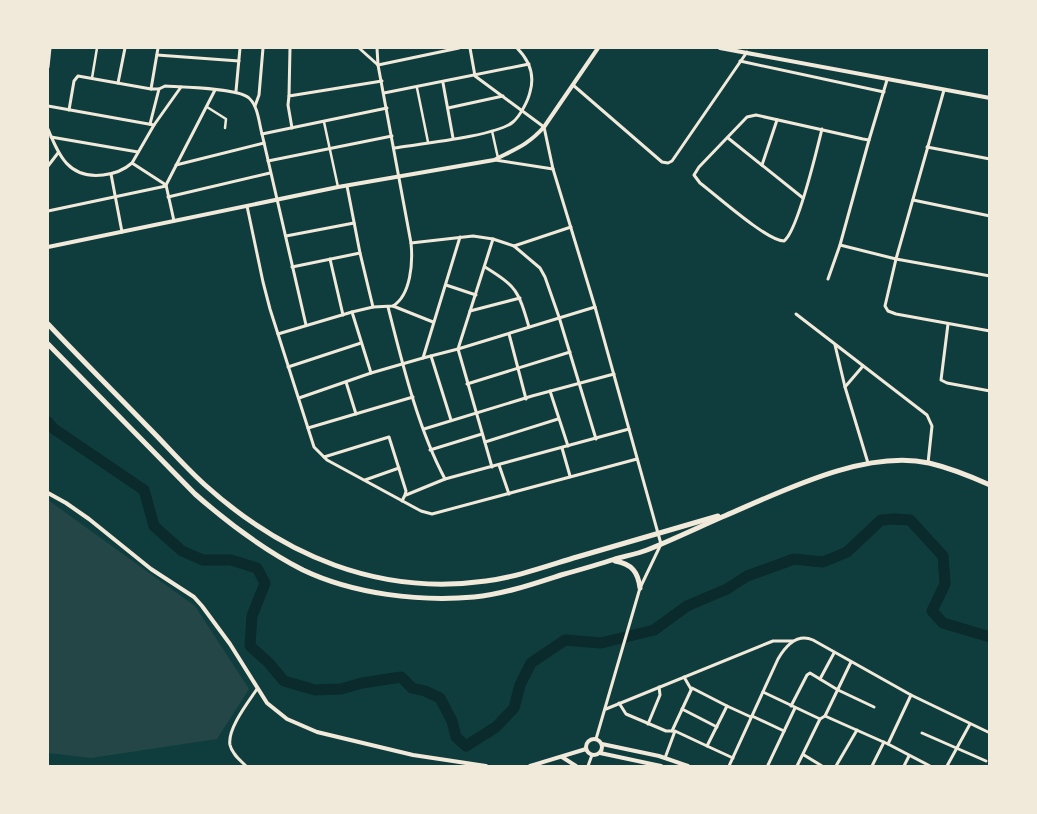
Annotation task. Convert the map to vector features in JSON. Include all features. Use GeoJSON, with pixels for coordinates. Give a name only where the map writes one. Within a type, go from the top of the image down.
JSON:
{"type":"FeatureCollection","features":[{"type":"Feature","properties":{"kind":"main road"},"geometry":{"type":"LineString","coordinates":[[48,324],[204,484],[226,503],[260,528],[287,544],[336,567],[392,580],[428,584],[469,583],[513,576],[740,509]]}},
{"type":"Feature","properties":{"kind":"main road"},"geometry":{"type":"LineString","coordinates":[[48,344],[195,494],[246,536],[313,574],[355,588],[402,596],[475,597],[516,589],[646,550],[805,483],[843,469],[868,463],[904,461],[928,463],[958,472],[990,485]]}},
{"type":"Feature","properties":{"kind":"main road"},"geometry":{"type":"LineString","coordinates":[[612,560],[622,562],[633,568],[639,578],[640,588]]}},
{"type":"Feature","properties":{"kind":"street"},"geometry":{"type":"LineString","coordinates":[[48,67],[50,48]]}},
{"type":"Feature","properties":{"kind":"street"},"geometry":{"type":"LineString","coordinates":[[92,79],[97,48]]}},
{"type":"Feature","properties":{"kind":"street"},"geometry":{"type":"LineString","coordinates":[[118,84],[125,48]]}},
{"type":"Feature","properties":{"kind":"street"},"geometry":{"type":"LineString","coordinates":[[151,89],[158,48]]}},
{"type":"Feature","properties":{"kind":"street"},"geometry":{"type":"LineString","coordinates":[[236,91],[240,48]]}},
{"type":"Feature","properties":{"kind":"street"},"geometry":{"type":"LineString","coordinates":[[255,107],[259,95],[263,48]]}},
{"type":"Feature","properties":{"kind":"street"},"geometry":{"type":"LineString","coordinates":[[290,48],[288,105],[292,128]]}},
{"type":"Feature","properties":{"kind":"street"},"geometry":{"type":"LineString","coordinates":[[359,48],[378,65]]}},
{"type":"Feature","properties":{"kind":"street"},"geometry":{"type":"LineString","coordinates":[[377,48],[378,65],[413,259],[410,277],[401,298],[393,306]]}},
{"type":"Feature","properties":{"kind":"street"},"geometry":{"type":"LineString","coordinates":[[378,65],[442,49],[459,48]]}},
{"type":"Feature","properties":{"kind":"street"},"geometry":{"type":"LineString","coordinates":[[470,48],[475,76],[544,127],[553,169],[595,307],[659,533],[661,544],[640,588],[612,690],[596,739]]}},
{"type":"Feature","properties":{"kind":"street"},"geometry":{"type":"LineString","coordinates":[[394,148],[492,131],[514,121],[529,95],[532,84],[532,72],[529,64],[523,54],[516,48]]}},
{"type":"Feature","properties":{"kind":"street"},"geometry":{"type":"LineString","coordinates":[[48,247],[276,199],[496,159],[524,146],[534,138],[544,127],[598,48]]}},
{"type":"Feature","properties":{"kind":"street"},"geometry":{"type":"LineString","coordinates":[[720,48],[990,98]]}},
{"type":"Feature","properties":{"kind":"street"},"geometry":{"type":"LineString","coordinates":[[573,85],[662,162],[668,163],[672,161],[747,52]]}},
{"type":"Feature","properties":{"kind":"street"},"geometry":{"type":"LineString","coordinates":[[157,55],[239,61]]}},
{"type":"Feature","properties":{"kind":"street"},"geometry":{"type":"LineString","coordinates":[[740,61],[884,92]]}},
{"type":"Feature","properties":{"kind":"street"},"geometry":{"type":"LineString","coordinates":[[384,93],[417,88],[529,64]]}},
{"type":"Feature","properties":{"kind":"street"},"geometry":{"type":"LineString","coordinates":[[69,110],[75,78],[78,76],[151,89],[159,89],[165,86],[182,87],[236,91],[248,96],[255,107],[262,134],[306,325]]}},
{"type":"Feature","properties":{"kind":"street"},"geometry":{"type":"LineString","coordinates":[[828,279],[840,246],[887,80]]}},
{"type":"Feature","properties":{"kind":"street"},"geometry":{"type":"LineString","coordinates":[[289,96],[382,81]]}},
{"type":"Feature","properties":{"kind":"street"},"geometry":{"type":"LineString","coordinates":[[443,82],[454,138]]}},
{"type":"Feature","properties":{"kind":"street"},"geometry":{"type":"LineString","coordinates":[[48,129],[58,153],[81,174],[96,176],[111,174],[132,163],[152,125],[182,87]]}},
{"type":"Feature","properties":{"kind":"street"},"geometry":{"type":"LineString","coordinates":[[417,88],[428,142]]}},
{"type":"Feature","properties":{"kind":"street"},"geometry":{"type":"LineString","coordinates":[[152,125],[159,89]]}},
{"type":"Feature","properties":{"kind":"street"},"geometry":{"type":"LineString","coordinates":[[174,222],[166,185],[215,90]]}},
{"type":"Feature","properties":{"kind":"street"},"geometry":{"type":"LineString","coordinates":[[944,90],[884,303],[885,309],[896,314],[990,331]]}},
{"type":"Feature","properties":{"kind":"street"},"geometry":{"type":"LineString","coordinates":[[448,108],[503,96]]}},
{"type":"Feature","properties":{"kind":"street"},"geometry":{"type":"LineString","coordinates":[[48,106],[152,125]]}},
{"type":"Feature","properties":{"kind":"street"},"geometry":{"type":"LineString","coordinates":[[207,107],[226,119],[225,128]]}},
{"type":"Feature","properties":{"kind":"street"},"geometry":{"type":"LineString","coordinates":[[262,134],[387,108]]}},
{"type":"Feature","properties":{"kind":"street"},"geometry":{"type":"LineString","coordinates":[[822,129],[791,234],[784,241],[778,241],[752,224],[696,179],[694,173],[747,117],[756,115],[822,129],[869,140]]}},
{"type":"Feature","properties":{"kind":"street"},"geometry":{"type":"LineString","coordinates":[[762,165],[777,120]]}},
{"type":"Feature","properties":{"kind":"street"},"geometry":{"type":"LineString","coordinates":[[324,122],[338,187]]}},
{"type":"Feature","properties":{"kind":"street"},"geometry":{"type":"LineString","coordinates":[[492,131],[496,159]]}},
{"type":"Feature","properties":{"kind":"street"},"geometry":{"type":"LineString","coordinates":[[51,136],[138,152]]}},
{"type":"Feature","properties":{"kind":"street"},"geometry":{"type":"LineString","coordinates":[[268,162],[392,136]]}},
{"type":"Feature","properties":{"kind":"street"},"geometry":{"type":"LineString","coordinates":[[728,138],[803,198]]}},
{"type":"Feature","properties":{"kind":"street"},"geometry":{"type":"LineString","coordinates":[[175,165],[264,143]]}},
{"type":"Feature","properties":{"kind":"street"},"geometry":{"type":"LineString","coordinates":[[927,147],[990,159]]}},
{"type":"Feature","properties":{"kind":"street"},"geometry":{"type":"LineString","coordinates":[[48,166],[58,153]]}},
{"type":"Feature","properties":{"kind":"street"},"geometry":{"type":"LineString","coordinates":[[496,159],[553,169]]}},
{"type":"Feature","properties":{"kind":"street"},"geometry":{"type":"LineString","coordinates":[[132,163],[166,185]]}},
{"type":"Feature","properties":{"kind":"street"},"geometry":{"type":"LineString","coordinates":[[168,197],[270,173]]}},
{"type":"Feature","properties":{"kind":"street"},"geometry":{"type":"LineString","coordinates":[[111,174],[122,232]]}},
{"type":"Feature","properties":{"kind":"street"},"geometry":{"type":"LineString","coordinates":[[48,211],[116,198],[166,185]]}},
{"type":"Feature","properties":{"kind":"street"},"geometry":{"type":"LineString","coordinates":[[347,186],[373,307]]}},
{"type":"Feature","properties":{"kind":"street"},"geometry":{"type":"LineString","coordinates":[[913,200],[990,216]]}},
{"type":"Feature","properties":{"kind":"street"},"geometry":{"type":"LineString","coordinates":[[247,206],[263,282],[278,334],[314,447],[324,458],[420,511],[432,514],[637,459]]}},
{"type":"Feature","properties":{"kind":"street"},"geometry":{"type":"LineString","coordinates":[[286,236],[354,223]]}},
{"type":"Feature","properties":{"kind":"street"},"geometry":{"type":"LineString","coordinates":[[514,246],[570,227]]}},
{"type":"Feature","properties":{"kind":"street"},"geometry":{"type":"LineString","coordinates":[[411,243],[473,236],[493,239],[514,246],[540,268],[559,317],[596,439]]}},
{"type":"Feature","properties":{"kind":"street"},"geometry":{"type":"LineString","coordinates":[[423,358],[460,237]]}},
{"type":"Feature","properties":{"kind":"street"},"geometry":{"type":"LineString","coordinates":[[492,467],[458,349],[493,239]]}},
{"type":"Feature","properties":{"kind":"street"},"geometry":{"type":"LineString","coordinates":[[840,246],[896,259],[990,276]]}},
{"type":"Feature","properties":{"kind":"street"},"geometry":{"type":"LineString","coordinates":[[292,267],[360,253]]}},
{"type":"Feature","properties":{"kind":"street"},"geometry":{"type":"LineString","coordinates":[[330,259],[343,314]]}},
{"type":"Feature","properties":{"kind":"street"},"geometry":{"type":"LineString","coordinates":[[485,267],[510,285],[520,298],[529,327]]}},
{"type":"Feature","properties":{"kind":"street"},"geometry":{"type":"LineString","coordinates":[[446,286],[476,295]]}},
{"type":"Feature","properties":{"kind":"street"},"geometry":{"type":"LineString","coordinates":[[470,311],[520,298]]}},
{"type":"Feature","properties":{"kind":"street"},"geometry":{"type":"LineString","coordinates":[[278,334],[373,307],[393,306],[433,322]]}},
{"type":"Feature","properties":{"kind":"street"},"geometry":{"type":"LineString","coordinates":[[388,307],[403,364],[430,450],[445,479]]}},
{"type":"Feature","properties":{"kind":"street"},"geometry":{"type":"LineString","coordinates":[[299,398],[371,373],[509,334],[595,307]]}},
{"type":"Feature","properties":{"kind":"street"},"geometry":{"type":"LineString","coordinates":[[352,312],[371,373]]}},
{"type":"Feature","properties":{"kind":"street"},"geometry":{"type":"LineString","coordinates":[[796,314],[930,418],[932,426],[928,463]]}},
{"type":"Feature","properties":{"kind":"street"},"geometry":{"type":"LineString","coordinates":[[948,323],[940,377],[947,383],[990,391]]}},
{"type":"Feature","properties":{"kind":"street"},"geometry":{"type":"LineString","coordinates":[[509,334],[526,398]]}},
{"type":"Feature","properties":{"kind":"street"},"geometry":{"type":"LineString","coordinates":[[288,366],[361,343]]}},
{"type":"Feature","properties":{"kind":"street"},"geometry":{"type":"LineString","coordinates":[[834,344],[868,463]]}},
{"type":"Feature","properties":{"kind":"street"},"geometry":{"type":"LineString","coordinates":[[467,384],[570,352]]}},
{"type":"Feature","properties":{"kind":"street"},"geometry":{"type":"LineString","coordinates":[[431,356],[450,420]]}},
{"type":"Feature","properties":{"kind":"street"},"geometry":{"type":"LineString","coordinates":[[845,387],[863,366]]}},
{"type":"Feature","properties":{"kind":"street"},"geometry":{"type":"LineString","coordinates":[[424,429],[614,374]]}},
{"type":"Feature","properties":{"kind":"street"},"geometry":{"type":"LineString","coordinates":[[346,382],[356,414]]}},
{"type":"Feature","properties":{"kind":"street"},"geometry":{"type":"LineString","coordinates":[[550,391],[568,446]]}},
{"type":"Feature","properties":{"kind":"street"},"geometry":{"type":"LineString","coordinates":[[308,428],[413,397]]}},
{"type":"Feature","properties":{"kind":"street"},"geometry":{"type":"LineString","coordinates":[[484,442],[558,418]]}},
{"type":"Feature","properties":{"kind":"street"},"geometry":{"type":"LineString","coordinates":[[405,495],[445,479],[629,429]]}},
{"type":"Feature","properties":{"kind":"street"},"geometry":{"type":"LineString","coordinates":[[430,450],[482,434]]}},
{"type":"Feature","properties":{"kind":"street"},"geometry":{"type":"LineString","coordinates":[[324,458],[388,437],[406,491],[402,501]]}},
{"type":"Feature","properties":{"kind":"street"},"geometry":{"type":"LineString","coordinates":[[562,448],[570,477]]}},
{"type":"Feature","properties":{"kind":"street"},"geometry":{"type":"LineString","coordinates":[[499,465],[509,494]]}},
{"type":"Feature","properties":{"kind":"street"},"geometry":{"type":"LineString","coordinates":[[364,480],[399,468]]}},
{"type":"Feature","properties":{"kind":"street"},"geometry":{"type":"LineString","coordinates":[[48,493],[74,508],[151,568],[194,597],[230,644],[257,689],[276,712],[286,719],[309,729],[413,756],[486,766]]}},
{"type":"Feature","properties":{"kind":"street"},"geometry":{"type":"LineString","coordinates":[[729,766],[781,654],[793,642],[807,637],[911,695],[990,733]]}},
{"type":"Feature","properties":{"kind":"street"},"geometry":{"type":"LineString","coordinates":[[606,709],[773,641],[793,642]]}},
{"type":"Feature","properties":{"kind":"street"},"geometry":{"type":"LineString","coordinates":[[820,679],[834,653]]}},
{"type":"Feature","properties":{"kind":"street"},"geometry":{"type":"LineString","coordinates":[[797,766],[820,719],[826,716],[851,662]]}},
{"type":"Feature","properties":{"kind":"street"},"geometry":{"type":"LineString","coordinates":[[791,706],[810,673],[838,690],[874,707]]}},
{"type":"Feature","properties":{"kind":"street"},"geometry":{"type":"LineString","coordinates":[[665,758],[690,689],[684,677]]}},
{"type":"Feature","properties":{"kind":"street"},"geometry":{"type":"LineString","coordinates":[[648,724],[660,696],[659,687]]}},
{"type":"Feature","properties":{"kind":"street"},"geometry":{"type":"LineString","coordinates":[[690,689],[693,688],[727,706],[784,731]]}},
{"type":"Feature","properties":{"kind":"street"},"geometry":{"type":"LineString","coordinates":[[246,766],[234,753],[229,740],[238,718],[257,689]]}},
{"type":"Feature","properties":{"kind":"street"},"geometry":{"type":"LineString","coordinates":[[763,692],[820,719]]}},
{"type":"Feature","properties":{"kind":"street"},"geometry":{"type":"LineString","coordinates":[[872,766],[911,695]]}},
{"type":"Feature","properties":{"kind":"street"},"geometry":{"type":"LineString","coordinates":[[619,703],[626,714],[666,731],[674,731],[733,758]]}},
{"type":"Feature","properties":{"kind":"street"},"geometry":{"type":"LineString","coordinates":[[707,746],[727,706]]}},
{"type":"Feature","properties":{"kind":"street"},"geometry":{"type":"LineString","coordinates":[[768,765],[795,708]]}},
{"type":"Feature","properties":{"kind":"street"},"geometry":{"type":"LineString","coordinates":[[682,709],[717,727]]}},
{"type":"Feature","properties":{"kind":"street"},"geometry":{"type":"LineString","coordinates":[[826,716],[886,743],[930,766]]}},
{"type":"Feature","properties":{"kind":"street"},"geometry":{"type":"LineString","coordinates":[[947,766],[970,724]]}},
{"type":"Feature","properties":{"kind":"street"},"geometry":{"type":"LineString","coordinates":[[836,766],[857,730]]}},
{"type":"Feature","properties":{"kind":"street"},"geometry":{"type":"LineString","coordinates":[[922,733],[986,761]]}},
{"type":"Feature","properties":{"kind":"street"},"geometry":{"type":"LineString","coordinates":[[596,739],[602,744],[665,758],[688,766]]}},
{"type":"Feature","properties":{"kind":"street"},"geometry":{"type":"LineString","coordinates":[[586,749],[589,741],[596,739]]}},
{"type":"Feature","properties":{"kind":"street"},"geometry":{"type":"LineString","coordinates":[[600,753],[602,744]]}},
{"type":"Feature","properties":{"kind":"street"},"geometry":{"type":"LineString","coordinates":[[586,749],[592,755]]}},
{"type":"Feature","properties":{"kind":"street"},"geometry":{"type":"LineString","coordinates":[[530,766],[586,749]]}},
{"type":"Feature","properties":{"kind":"street"},"geometry":{"type":"LineString","coordinates":[[592,755],[600,753],[661,766]]}},
{"type":"Feature","properties":{"kind":"street"},"geometry":{"type":"LineString","coordinates":[[588,766],[592,755]]}},
{"type":"Feature","properties":{"kind":"street"},"geometry":{"type":"LineString","coordinates":[[804,755],[822,766]]}},
{"type":"Feature","properties":{"kind":"street"},"geometry":{"type":"LineString","coordinates":[[904,766],[909,756]]}},
{"type":"Feature","properties":{"kind":"street"},"geometry":{"type":"LineString","coordinates":[[562,757],[576,766]]}},
{"type":"Feature","properties":{"kind":"shaded area"},"geometry":{"type":"Polygon","coordinates":[[[48,500],[195,606],[249,689],[217,739],[91,758],[48,753],[48,500]]]}},
{"type":"Feature","properties":{"kind":"waterway"},"geometry":{"type":"LineString","coordinates":[[48,422],[54,429],[144,490],[154,526],[182,551],[203,560],[231,560],[257,568],[265,583],[252,616],[250,646],[268,662],[284,681],[315,690],[341,689],[362,683],[401,677],[412,688],[425,691],[440,698],[452,721],[456,737],[466,746],[496,727],[514,708],[520,685],[531,663],[565,640],[601,643],[654,630],[687,606],[727,589],[747,576],[794,559],[823,562],[847,552],[881,520],[910,520],[943,556],[945,584],[932,611],[943,623],[990,637]]}}]}
